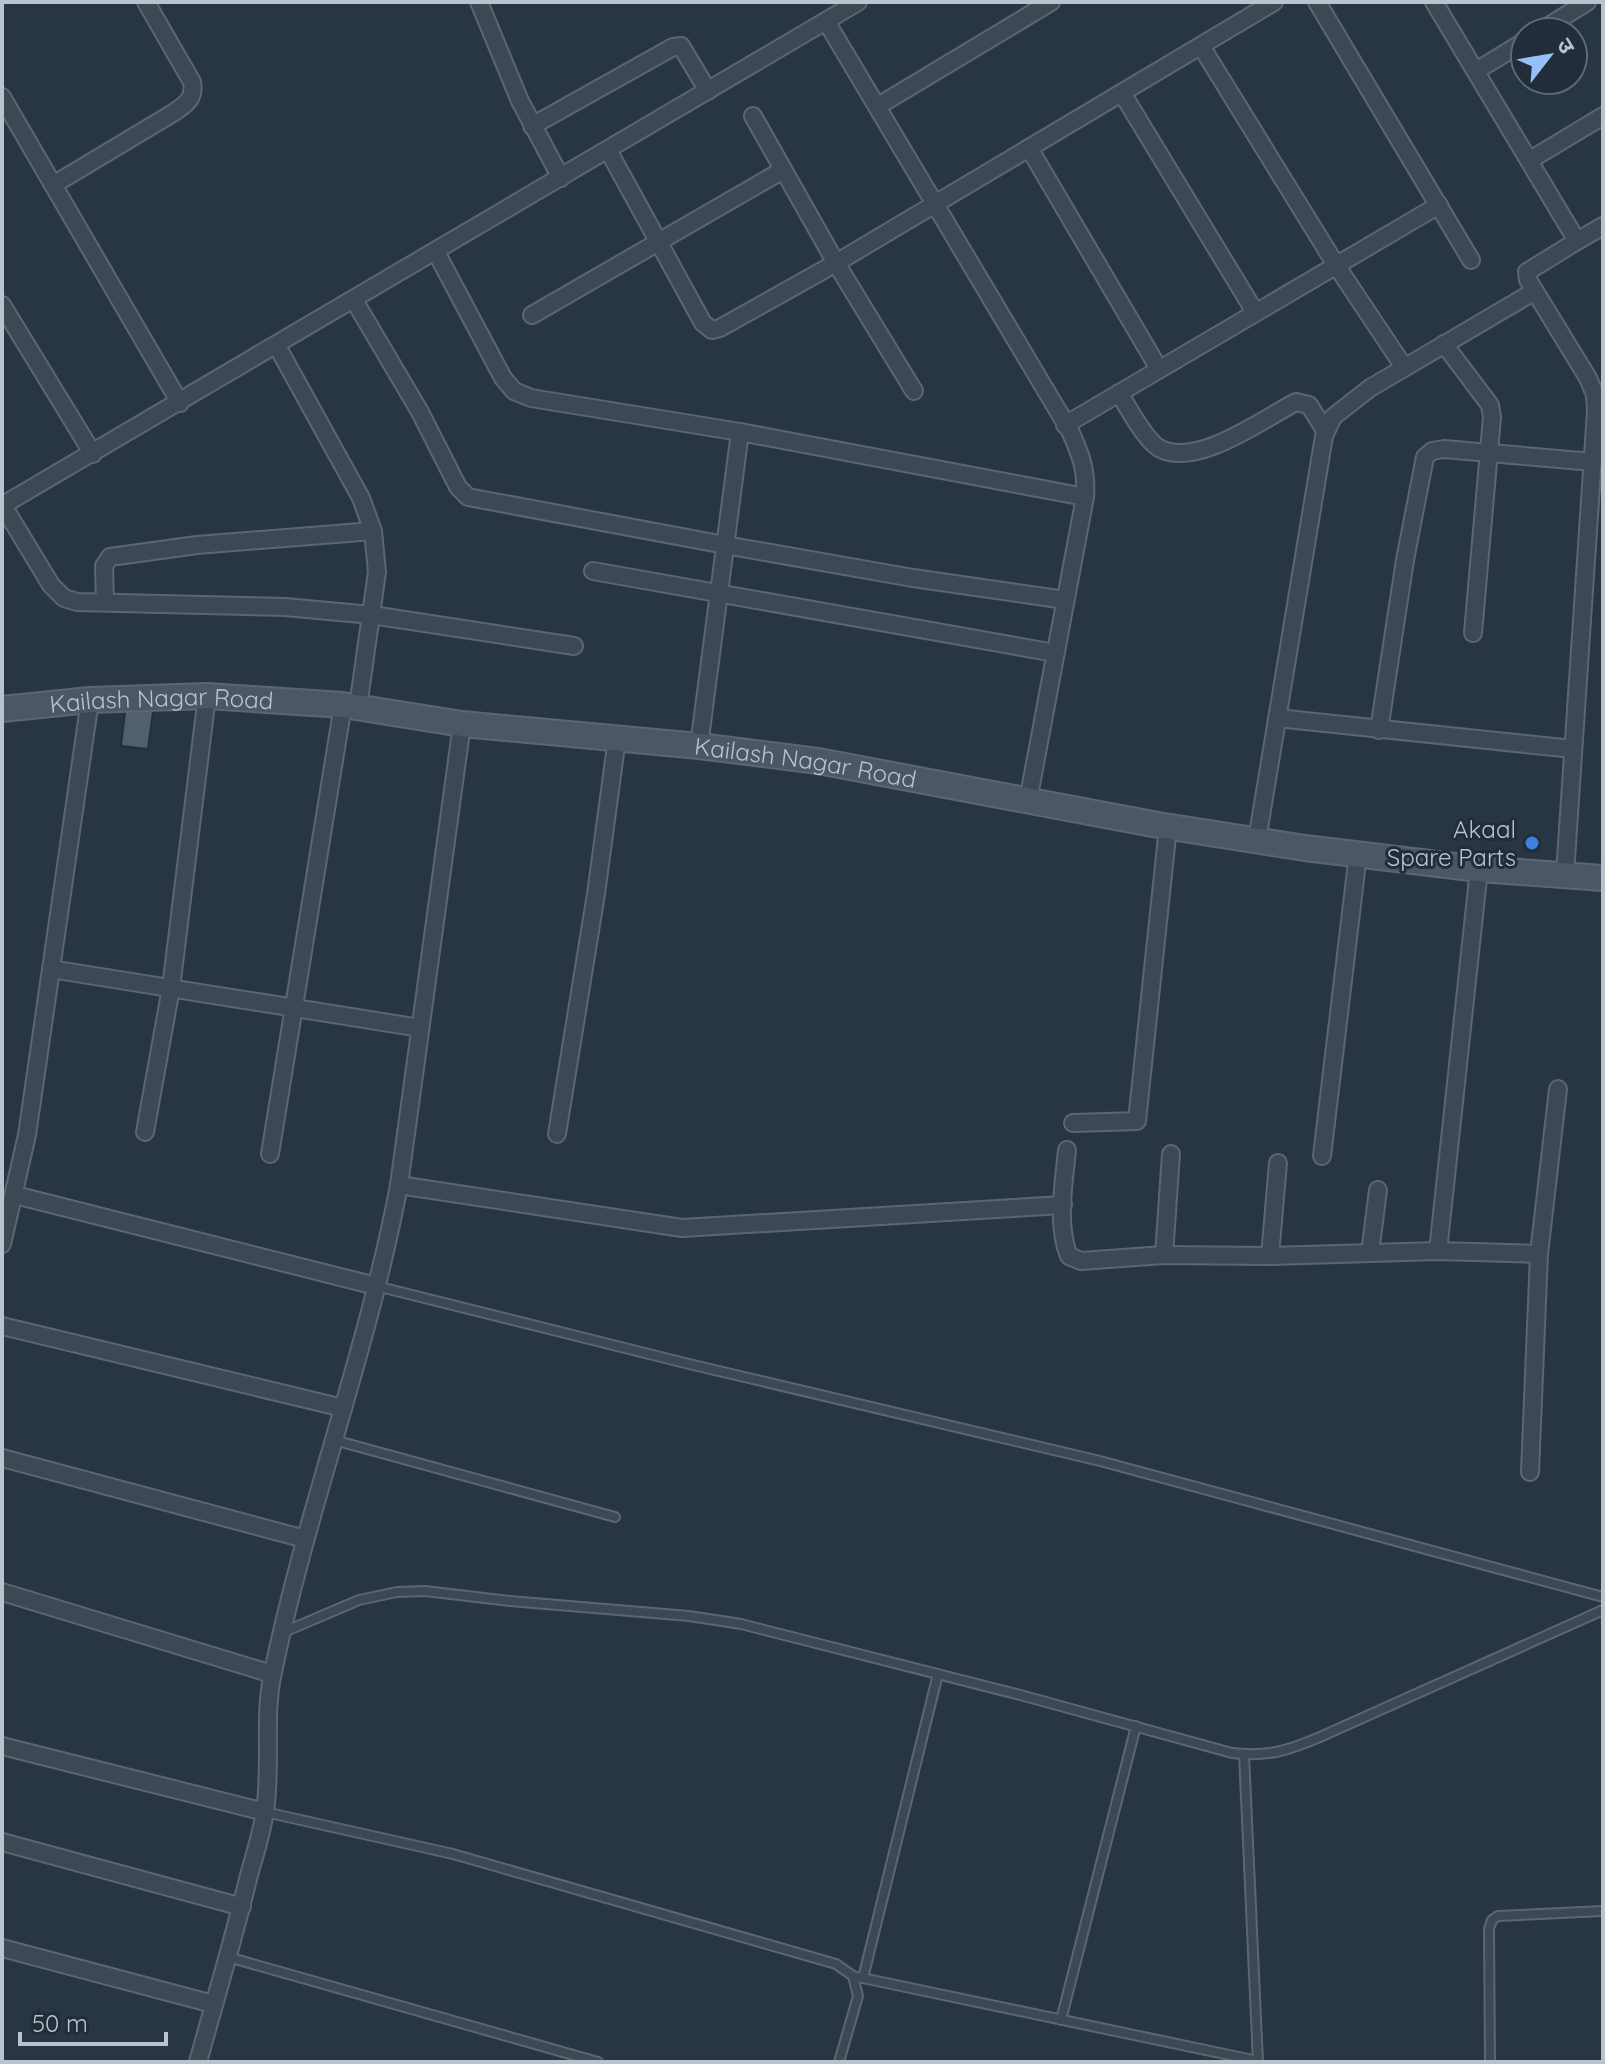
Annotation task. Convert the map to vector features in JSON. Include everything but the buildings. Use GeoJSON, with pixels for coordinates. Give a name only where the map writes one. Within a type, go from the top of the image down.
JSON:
{"type":"FeatureCollection","features":[{"type":"Feature","properties":{"kind":"street"},"geometry":{"type":"LineString","coordinates":[[53,185],[191,100],[194,92],[192,82],[146,2]]}},
{"type":"Feature","properties":{"kind":"street"},"geometry":{"type":"LineString","coordinates":[[479,2],[532,126],[561,178]]}},
{"type":"Feature","properties":{"kind":"street"},"geometry":{"type":"LineString","coordinates":[[574,646],[372,615],[285,607],[77,602],[64,598],[51,585],[2,504],[180,403],[858,2]]}},
{"type":"Feature","properties":{"kind":"street"},"geometry":{"type":"LineString","coordinates":[[878,106],[1051,2]]}},
{"type":"Feature","properties":{"kind":"street"},"geometry":{"type":"LineString","coordinates":[[608,150],[703,323],[712,330],[836,263],[1274,2]]}},
{"type":"Feature","properties":{"kind":"street"},"geometry":{"type":"LineString","coordinates":[[1317,2],[1471,260]]}},
{"type":"Feature","properties":{"kind":"street"},"geometry":{"type":"LineString","coordinates":[[1434,2],[1577,241]]}},
{"type":"Feature","properties":{"kind":"street"},"geometry":{"type":"LineString","coordinates":[[1565,16],[1587,2]]}},
{"type":"Feature","properties":{"kind":"street"},"geometry":{"type":"LineString","coordinates":[[826,21],[1084,461],[1087,479],[1085,497],[1028,801]]}},
{"type":"Feature","properties":{"kind":"street"},"geometry":{"type":"LineString","coordinates":[[532,126],[673,47],[681,46],[686,52],[708,91]]}},
{"type":"Feature","properties":{"kind":"street"},"geometry":{"type":"LineString","coordinates":[[1201,46],[1336,265],[1404,367]]}},
{"type":"Feature","properties":{"kind":"street"},"geometry":{"type":"LineString","coordinates":[[1476,71],[1509,51]]}},
{"type":"Feature","properties":{"kind":"street"},"geometry":{"type":"LineString","coordinates":[[1122,93],[1255,312]]}},
{"type":"Feature","properties":{"kind":"street"},"geometry":{"type":"LineString","coordinates":[[2,97],[180,403]]}},
{"type":"Feature","properties":{"kind":"street"},"geometry":{"type":"LineString","coordinates":[[753,116],[836,263],[914,391]]}},
{"type":"Feature","properties":{"kind":"street"},"geometry":{"type":"LineString","coordinates":[[1530,160],[1603,116]]}},
{"type":"Feature","properties":{"kind":"street"},"geometry":{"type":"LineString","coordinates":[[1029,148],[1159,369]]}},
{"type":"Feature","properties":{"kind":"street"},"geometry":{"type":"LineString","coordinates":[[532,315],[783,170]]}},
{"type":"Feature","properties":{"kind":"street"},"geometry":{"type":"LineString","coordinates":[[1065,425],[1439,205]]}},
{"type":"Feature","properties":{"kind":"street"},"geometry":{"type":"LineString","coordinates":[[1565,874],[1573,749],[1596,520],[1595,395],[1527,276],[1529,269],[1603,226]]}},
{"type":"Feature","properties":{"kind":"street"},"geometry":{"type":"LineString","coordinates":[[436,252],[503,378],[514,391],[531,398],[740,432],[1085,497]]}},
{"type":"Feature","properties":{"kind":"street"},"geometry":{"type":"LineString","coordinates":[[1257,840],[1326,432],[1333,417],[1347,404],[1404,367],[1535,291]]}},
{"type":"Feature","properties":{"kind":"street"},"geometry":{"type":"LineString","coordinates":[[354,300],[420,412],[458,487],[468,497],[913,578],[1065,600]]}},
{"type":"Feature","properties":{"kind":"street"},"geometry":{"type":"LineString","coordinates":[[2,305],[93,454]]}},
{"type":"Feature","properties":{"kind":"street"},"geometry":{"type":"LineString","coordinates":[[1444,344],[1490,405],[1492,417],[1473,633]]}},
{"type":"Feature","properties":{"kind":"street"},"geometry":{"type":"LineString","coordinates":[[270,1154],[351,706],[372,615],[377,572],[373,531],[361,498],[277,346]]}},
{"type":"Feature","properties":{"kind":"street"},"geometry":{"type":"LineString","coordinates":[[1119,393],[1150,440],[1159,448],[1170,451],[1204,451],[1296,402],[1309,405],[1326,432]]}},
{"type":"Feature","properties":{"kind":"street"},"geometry":{"type":"LineString","coordinates":[[699,746],[740,432]]}},
{"type":"Feature","properties":{"kind":"street"},"geometry":{"type":"LineString","coordinates":[[1379,730],[1425,457],[1432,451],[1444,449],[1491,454],[1597,453]]}},
{"type":"Feature","properties":{"kind":"street"},"geometry":{"type":"LineString","coordinates":[[105,602],[104,566],[110,557],[197,545],[373,531]]}},
{"type":"Feature","properties":{"kind":"street"},"geometry":{"type":"LineString","coordinates":[[593,571],[1055,653]]}},
{"type":"Feature","properties":{"kind":"street"},"geometry":{"type":"LineString","coordinates":[[145,1132],[171,988],[207,696]]}},
{"type":"Feature","properties":{"kind":"street","name":"Kailash Nagar Road"},"geometry":{"type":"LineString","coordinates":[[2,709],[90,700],[207,696],[351,706],[462,724],[699,746],[818,761],[1168,827],[1358,854],[1479,869],[1603,878]]}},
{"type":"Feature","properties":{"kind":"street"},"geometry":{"type":"LineString","coordinates":[[2,1244],[27,1135],[90,700]]}},
{"type":"Feature","properties":{"kind":"street"},"geometry":{"type":"LineString","coordinates":[[1277,718],[1573,749]]}},
{"type":"Feature","properties":{"kind":"street"},"geometry":{"type":"LineString","coordinates":[[198,2062],[265,1812],[272,1674],[305,1539],[389,1238],[399,1185],[462,724]]}},
{"type":"Feature","properties":{"kind":"street"},"geometry":{"type":"LineString","coordinates":[[557,1134],[596,894],[617,738]]}},
{"type":"Feature","properties":{"kind":"street"},"geometry":{"type":"LineString","coordinates":[[1073,1123],[1137,1121],[1168,827]]}},
{"type":"Feature","properties":{"kind":"street"},"geometry":{"type":"LineString","coordinates":[[1322,1156],[1358,854]]}},
{"type":"Feature","properties":{"kind":"street"},"geometry":{"type":"LineString","coordinates":[[1438,1251],[1479,869]]}},
{"type":"Feature","properties":{"kind":"street"},"geometry":{"type":"LineString","coordinates":[[51,969],[420,1028]]}},
{"type":"Feature","properties":{"kind":"street"},"geometry":{"type":"LineString","coordinates":[[1530,1472],[1539,1254],[1558,1089]]}},
{"type":"Feature","properties":{"kind":"street"},"geometry":{"type":"LineString","coordinates":[[1067,1150],[1064,1244],[1069,1256],[1081,1261],[1164,1255],[1270,1256],[1438,1251],[1539,1254]]}},
{"type":"Feature","properties":{"kind":"street"},"geometry":{"type":"LineString","coordinates":[[1164,1255],[1171,1154]]}},
{"type":"Feature","properties":{"kind":"street"},"geometry":{"type":"LineString","coordinates":[[1270,1256],[1278,1163]]}},
{"type":"Feature","properties":{"kind":"street"},"geometry":{"type":"LineString","coordinates":[[399,1185],[682,1228],[1063,1205]]}},
{"type":"Feature","properties":{"kind":"street"},"geometry":{"type":"LineString","coordinates":[[1370,1253],[1378,1190]]}},
{"type":"Feature","properties":{"kind":"street"},"geometry":{"type":"LineString","coordinates":[[15,1195],[376,1286]]}},
{"type":"Feature","properties":{"kind":"street"},"geometry":{"type":"LineString","coordinates":[[2,1326],[343,1408]]}},
{"type":"Feature","properties":{"kind":"street"},"geometry":{"type":"LineString","coordinates":[[2,1458],[305,1539]]}},
{"type":"Feature","properties":{"kind":"street"},"geometry":{"type":"LineString","coordinates":[[2,1592],[272,1674]]}},
{"type":"Feature","properties":{"kind":"street"},"geometry":{"type":"LineString","coordinates":[[2,1746],[265,1812]]}},
{"type":"Feature","properties":{"kind":"street"},"geometry":{"type":"LineString","coordinates":[[2,1842],[242,1907]]}},
{"type":"Feature","properties":{"kind":"street"},"geometry":{"type":"LineString","coordinates":[[2,1948],[213,2004]]}},
{"type":"Feature","properties":{"kind":"lane"},"geometry":{"type":"LineString","coordinates":[[376,1286],[1100,1461],[1603,1597]]}},
{"type":"Feature","properties":{"kind":"lane"},"geometry":{"type":"LineString","coordinates":[[334,1439],[615,1517]]}},
{"type":"Feature","properties":{"kind":"lane"},"geometry":{"type":"LineString","coordinates":[[282,1633],[359,1600],[397,1592],[425,1591],[689,1616],[741,1624],[1259,1756],[1285,1751],[1603,1610]]}},
{"type":"Feature","properties":{"kind":"lane"},"geometry":{"type":"LineString","coordinates":[[863,1978],[938,1674]]}},
{"type":"Feature","properties":{"kind":"lane"},"geometry":{"type":"LineString","coordinates":[[1061,2020],[1136,1726]]}},
{"type":"Feature","properties":{"kind":"lane"},"geometry":{"type":"LineString","coordinates":[[265,1812],[453,1854],[836,1964],[853,1976],[1258,2062],[1244,1754]]}},
{"type":"Feature","properties":{"kind":"lane"},"geometry":{"type":"LineString","coordinates":[[1490,2062],[1489,1929],[1492,1920],[1498,1916],[1603,1911]]}},
{"type":"Feature","properties":{"kind":"lane"},"geometry":{"type":"LineString","coordinates":[[228,1957],[598,2062]]}},
{"type":"Feature","properties":{"kind":"lane"},"geometry":{"type":"LineString","coordinates":[[839,2062],[858,1996],[853,1976]]}},
{"type":"Feature","properties":{"kind":"place","name":"Akaal Spare Parts"},"geometry":{"type":"Point","coordinates":[1532,843]}}]}
